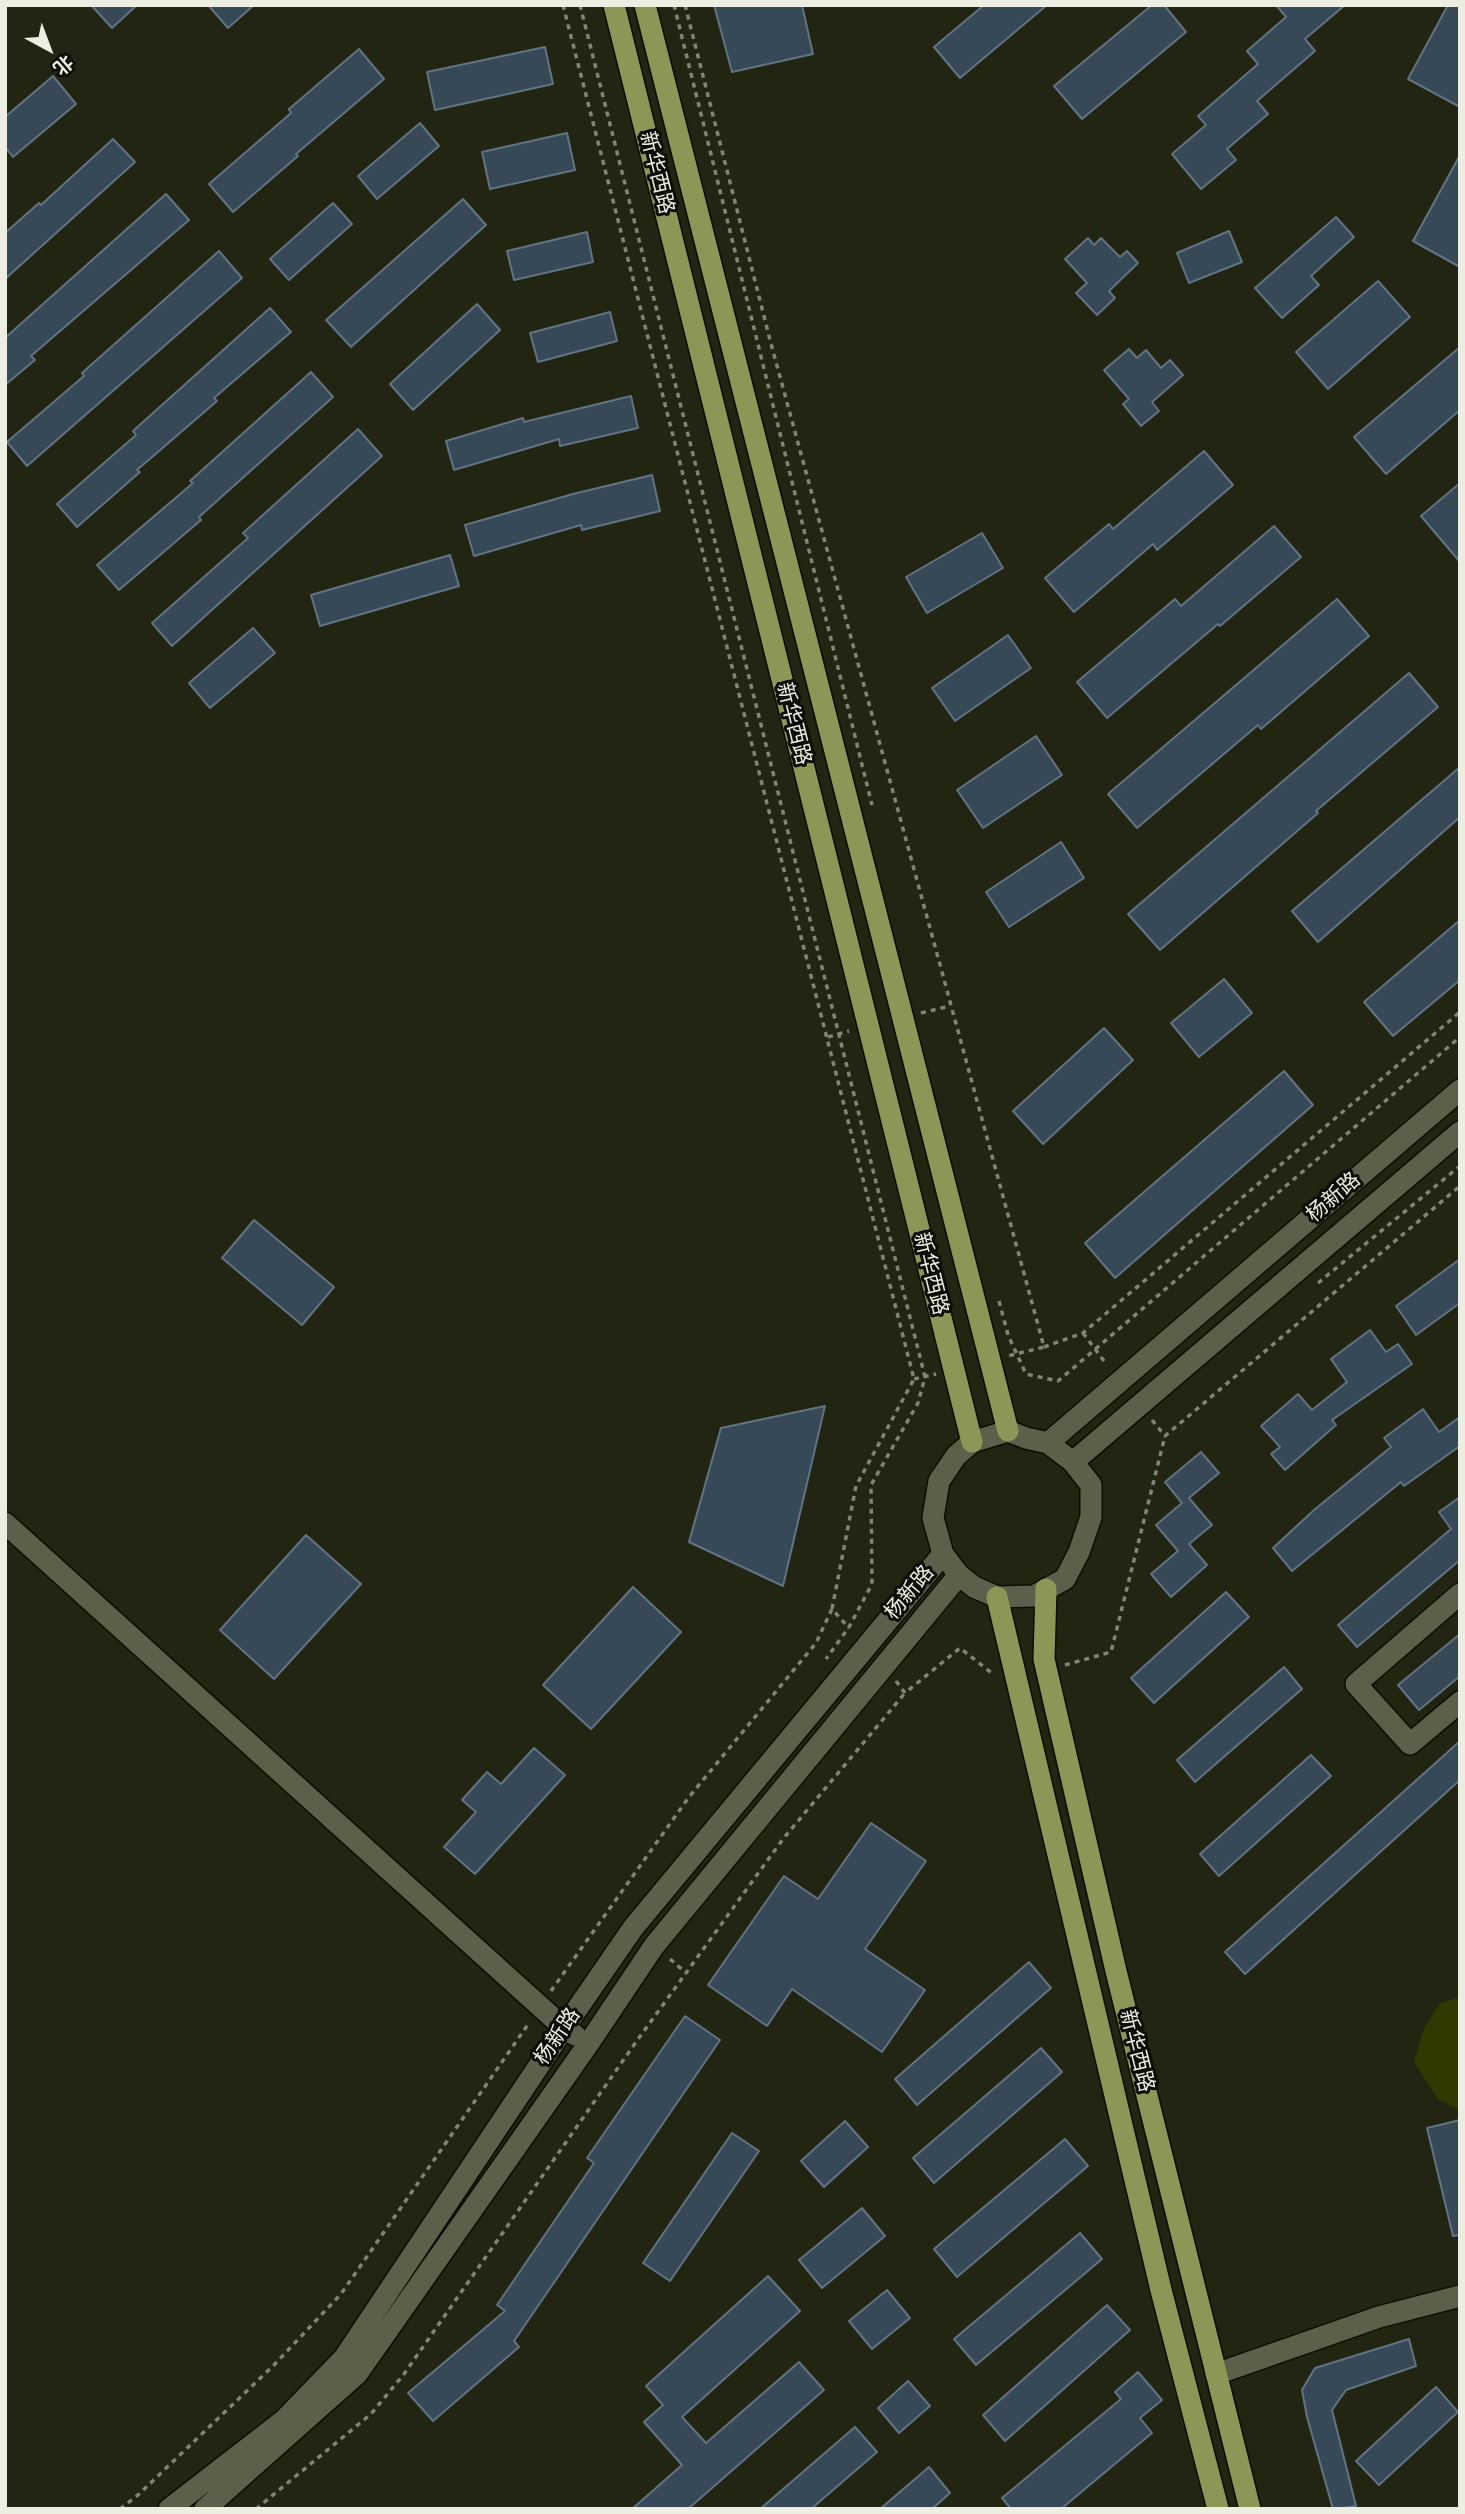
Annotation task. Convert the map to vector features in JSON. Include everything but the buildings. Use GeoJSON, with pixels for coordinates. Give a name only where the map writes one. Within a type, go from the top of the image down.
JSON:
{"type":"FeatureCollection","features":[{"type":"Feature","properties":{"kind":"main road","name":"新华西路"},"geometry":{"type":"LineString","coordinates":[[614,5],[972,1442]]}},
{"type":"Feature","properties":{"kind":"main road","name":"新华西路"},"geometry":{"type":"LineString","coordinates":[[645,5],[1008,1431]]}},
{"type":"Feature","properties":{"kind":"main road","name":"新华西路"},"geometry":{"type":"LineString","coordinates":[[1046,1589],[1044,1659],[1116,1971],[1250,2509]]}},
{"type":"Feature","properties":{"kind":"main road","name":"新华西路"},"geometry":{"type":"LineString","coordinates":[[997,1597],[1157,2277],[1218,2509]]}},
{"type":"Feature","properties":{"kind":"street","name":"杨新路"},"geometry":{"type":"LineString","coordinates":[[1048,1443],[1460,1090]]}},
{"type":"Feature","properties":{"kind":"street","name":"杨新路"},"geometry":{"type":"LineString","coordinates":[[1073,1462],[1460,1132]]}},
{"type":"Feature","properties":{"kind":"street"},"geometry":{"type":"LineString","coordinates":[[1008,1431],[1048,1443],[1073,1462],[1091,1485],[1091,1517],[1079,1552],[1065,1579],[1034,1596],[997,1597],[974,1587],[959,1575],[943,1554],[933,1518],[939,1481],[956,1456],[972,1442],[1008,1431]]}},
{"type":"Feature","properties":{"kind":"street"},"geometry":{"type":"LineString","coordinates":[[5,1523],[540,2007],[564,2028],[589,2043]]}},
{"type":"Feature","properties":{"kind":"street","name":"杨新路"},"geometry":{"type":"LineString","coordinates":[[169,2509],[284,2420],[344,2358],[564,2028],[634,1928],[943,1554]]}},
{"type":"Feature","properties":{"kind":"street","name":"杨新路"},"geometry":{"type":"LineString","coordinates":[[205,2509],[357,2374],[654,1946],[959,1575]]}},
{"type":"Feature","properties":{"kind":"street"},"geometry":{"type":"LineString","coordinates":[[1460,1594],[1356,1684],[1410,1744],[1460,1702]]}},
{"type":"Feature","properties":{"kind":"street"},"geometry":{"type":"LineString","coordinates":[[1216,2374],[1379,2317],[1460,2296]]}},
{"type":"Feature","properties":{"kind":"path"},"geometry":{"type":"LineString","coordinates":[[563,5],[914,1379],[954,1369]]}},
{"type":"Feature","properties":{"kind":"path"},"geometry":{"type":"LineString","coordinates":[[580,5],[925,1377],[918,1403],[871,1485],[872,1584],[849,1627],[825,1660]]}},
{"type":"Feature","properties":{"kind":"path"},"geometry":{"type":"LineString","coordinates":[[674,5],[874,810]]}},
{"type":"Feature","properties":{"kind":"path"},"geometry":{"type":"LineString","coordinates":[[685,5],[770,340],[1044,1347]]}},
{"type":"Feature","properties":{"kind":"path"},"geometry":{"type":"LineString","coordinates":[[990,1360],[1083,1334],[1460,1012]]}},
{"type":"Feature","properties":{"kind":"path"},"geometry":{"type":"LineString","coordinates":[[997,1295],[1008,1335],[1026,1374],[1058,1381],[1460,1037]]}},
{"type":"Feature","properties":{"kind":"path"},"geometry":{"type":"LineString","coordinates":[[1140,1405],[1165,1436],[1460,1186]]}},
{"type":"Feature","properties":{"kind":"path"},"geometry":{"type":"LineString","coordinates":[[1083,1334],[1120,1381]]}},
{"type":"Feature","properties":{"kind":"path"},"geometry":{"type":"LineString","coordinates":[[120,2509],[274,2365],[341,2294],[689,1797],[816,1643],[832,1609]]}},
{"type":"Feature","properties":{"kind":"path"},"geometry":{"type":"LineString","coordinates":[[257,2509],[371,2414],[404,2374],[636,2042],[783,1839],[905,1693]]}},
{"type":"Feature","properties":{"kind":"green space"},"geometry":{"type":"Polygon","coordinates":[[[1460,1997],[1460,2110],[1438,2099],[1414,2062],[1424,2028],[1440,2003],[1460,1997]]]}}]}
